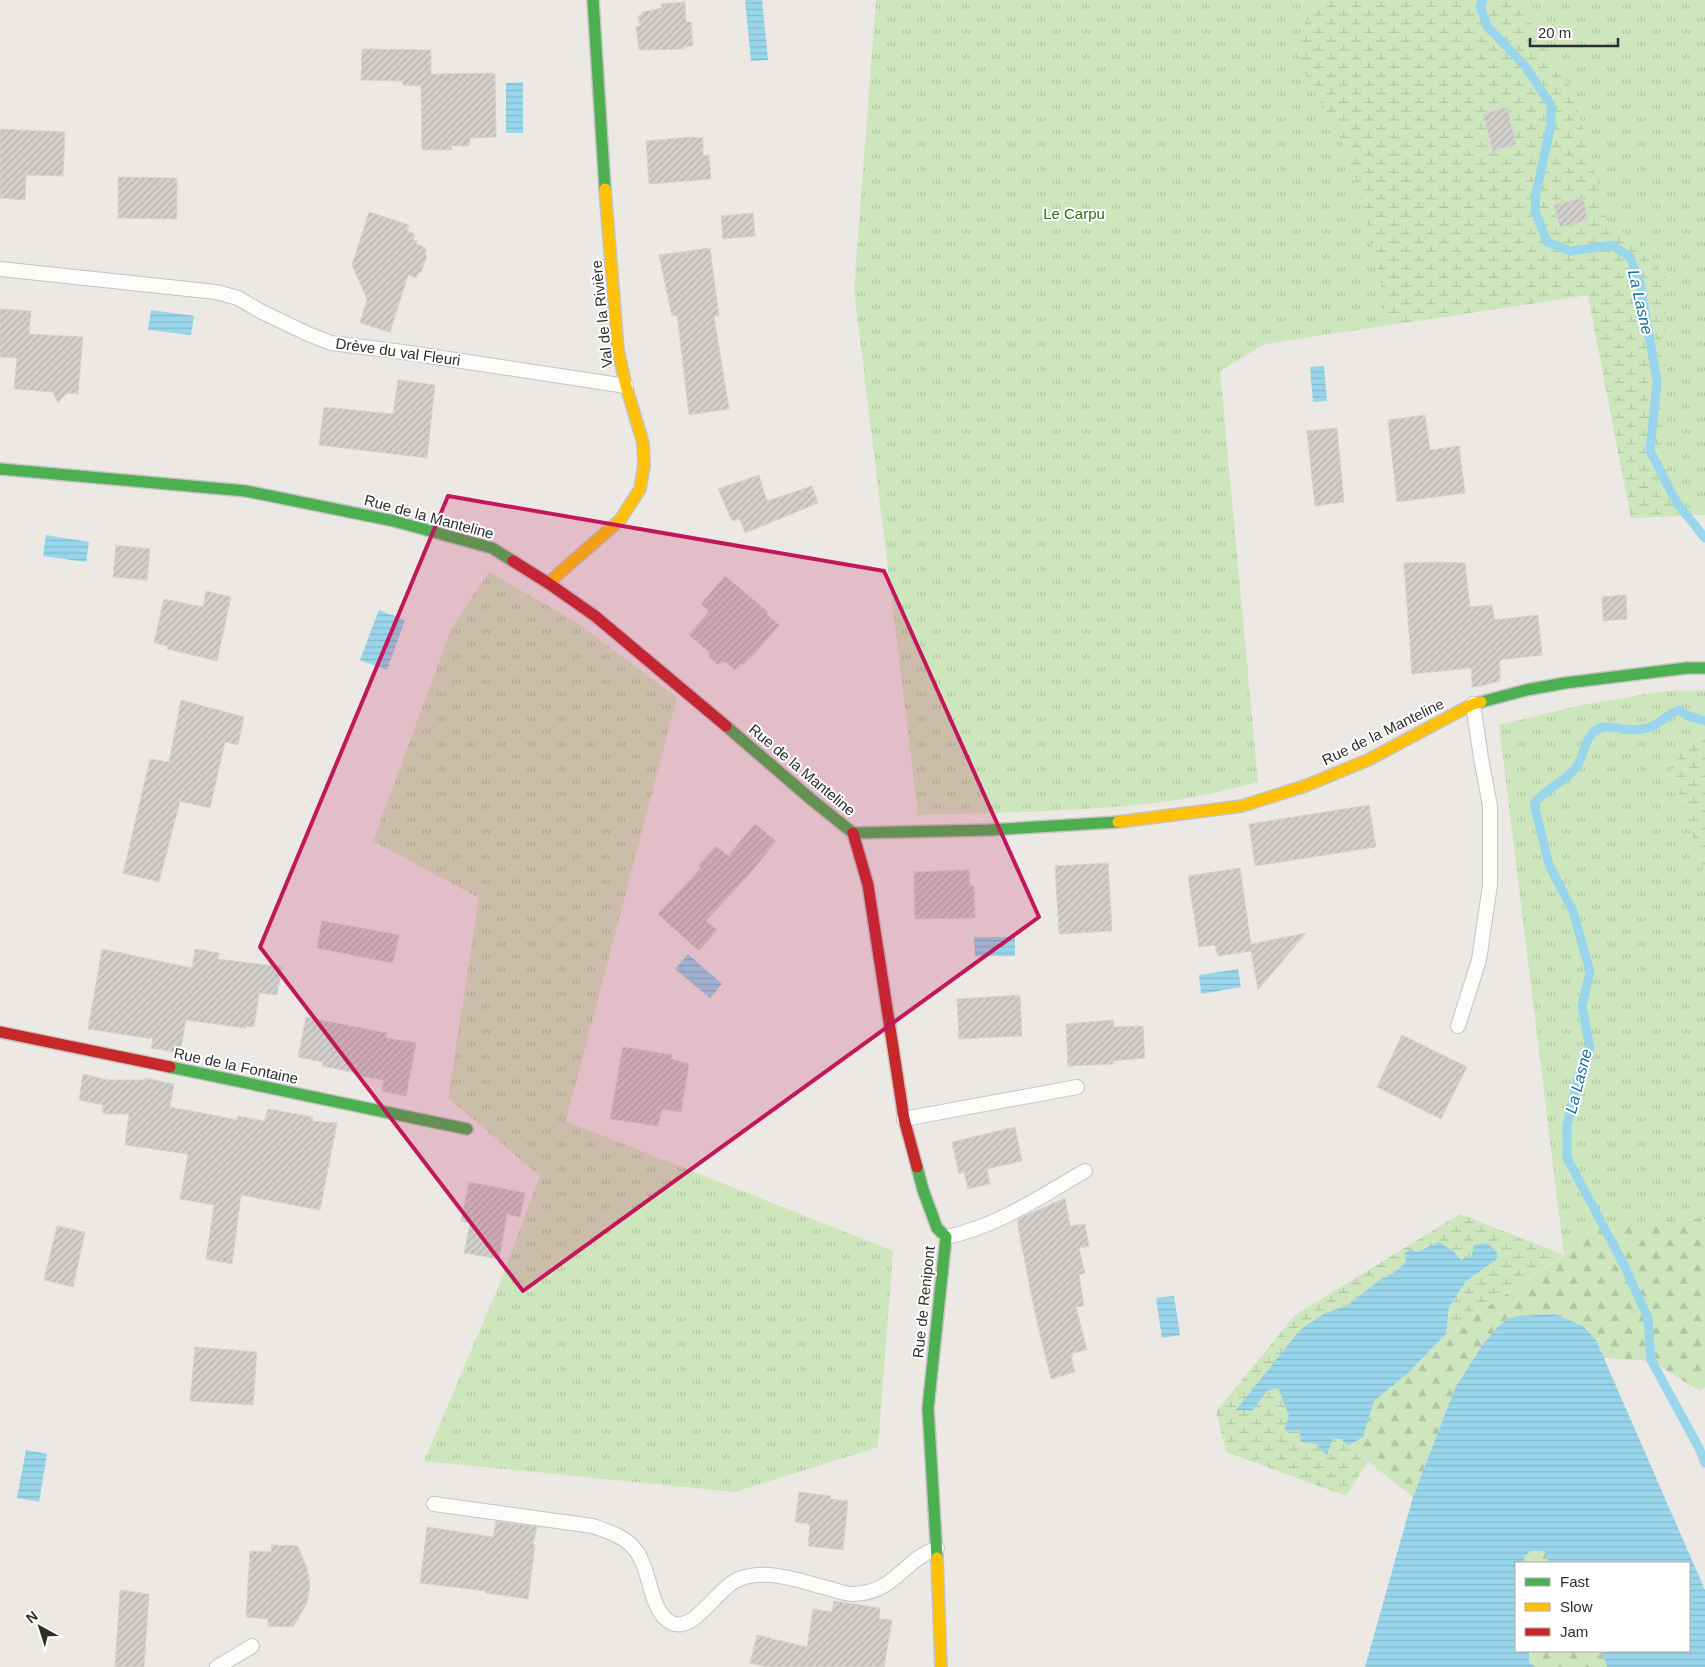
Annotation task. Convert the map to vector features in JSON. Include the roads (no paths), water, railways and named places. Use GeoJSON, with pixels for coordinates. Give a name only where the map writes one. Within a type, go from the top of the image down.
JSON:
{"type":"FeatureCollection","features":[{"type":"Feature","properties":{"kind":"street","name":"Val de la Rivière"},"geometry":{"type":"LineString","coordinates":[[548,583],[620,520],[640,490],[644,465],[643,443],[626,386],[618,350],[612,289],[593,0]]}},
{"type":"Feature","properties":{"kind":"street","name":"Rue de la Manteline"},"geometry":{"type":"LineString","coordinates":[[0,469],[246,491],[394,521],[492,548],[548,583],[595,616],[853,833],[988,830],[1100,824],[1242,806],[1305,786],[1368,760],[1473,704],[1536,688],[1687,668],[1705,668]]}},
{"type":"Feature","properties":{"kind":"street","name":"Rue de Renipont"},"geometry":{"type":"LineString","coordinates":[[853,833],[868,885],[904,1118],[923,1190],[937,1228],[946,1237],[928,1408],[942,1667]]}},
{"type":"Feature","properties":{"kind":"street","name":"Rue de la Fontaine"},"geometry":{"type":"LineString","coordinates":[[0,1032],[467,1130]]}},
{"type":"Feature","properties":{"kind":"lane","name":"Drève du val Fleuri"},"geometry":{"type":"LineString","coordinates":[[0,269],[216,292],[238,298],[300,330],[331,343],[626,386]]}},
{"type":"Feature","properties":{"kind":"lane"},"geometry":{"type":"LineString","coordinates":[[1458,1026],[1479,960],[1490,885],[1490,806],[1473,704]]}},
{"type":"Feature","properties":{"kind":"lane"},"geometry":{"type":"LineString","coordinates":[[904,1118],[1077,1087]]}},
{"type":"Feature","properties":{"kind":"lane"},"geometry":{"type":"LineString","coordinates":[[946,1237],[964,1234],[1014,1212],[1085,1171]]}},
{"type":"Feature","properties":{"kind":"lane"},"geometry":{"type":"LineString","coordinates":[[434,1504],[593,1526],[617,1535],[633,1546],[643,1560],[657,1607],[664,1618],[672,1623],[682,1625],[693,1619],[724,1588],[736,1580],[755,1575],[776,1576],[852,1594],[876,1591],[898,1576],[912,1562],[937,1548]]}},
{"type":"Feature","properties":{"kind":"lane"},"geometry":{"type":"LineString","coordinates":[[217,1667],[252,1646]]}},
{"type":"Feature","properties":{"kind":"water"},"geometry":{"type":"Polygon","coordinates":[[[745,0],[762,0],[768,60],[751,61],[745,0]]]}},
{"type":"Feature","properties":{"kind":"water"},"geometry":{"type":"Polygon","coordinates":[[[523,82],[523,133],[506,133],[506,83],[523,82]]]}},
{"type":"Feature","properties":{"kind":"water"},"geometry":{"type":"Polygon","coordinates":[[[151,310],[194,316],[191,335],[148,330],[151,310]]]}},
{"type":"Feature","properties":{"kind":"water"},"geometry":{"type":"Polygon","coordinates":[[[1324,366],[1327,401],[1313,402],[1310,367],[1324,366]]]}},
{"type":"Feature","properties":{"kind":"water"},"geometry":{"type":"Polygon","coordinates":[[[46,535],[89,542],[86,562],[43,556],[46,535]]]}},
{"type":"Feature","properties":{"kind":"water"},"geometry":{"type":"Polygon","coordinates":[[[379,610],[405,620],[387,670],[360,660],[379,610]]]}},
{"type":"Feature","properties":{"kind":"water"},"geometry":{"type":"Polygon","coordinates":[[[974,937],[1015,937],[1015,956],[975,956],[974,937]]]}},
{"type":"Feature","properties":{"kind":"water"},"geometry":{"type":"Polygon","coordinates":[[[688,954],[722,984],[710,998],[675,969],[688,954]]]}},
{"type":"Feature","properties":{"kind":"water"},"geometry":{"type":"Polygon","coordinates":[[[1238,969],[1241,987],[1201,994],[1199,975],[1238,969]]]}},
{"type":"Feature","properties":{"kind":"water"},"geometry":{"type":"Polygon","coordinates":[[[1439,1242],[1454,1252],[1461,1260],[1472,1255],[1474,1245],[1487,1243],[1497,1252],[1496,1260],[1466,1281],[1449,1307],[1446,1334],[1408,1373],[1374,1401],[1363,1437],[1348,1446],[1341,1439],[1333,1439],[1327,1455],[1316,1444],[1301,1442],[1299,1429],[1292,1432],[1284,1430],[1289,1416],[1278,1388],[1267,1391],[1252,1411],[1236,1410],[1300,1330],[1325,1313],[1348,1305],[1381,1279],[1395,1272],[1406,1262],[1405,1253],[1411,1249],[1416,1252],[1439,1242]]]}},
{"type":"Feature","properties":{"kind":"water"},"geometry":{"type":"Polygon","coordinates":[[[1174,1296],[1180,1335],[1162,1338],[1156,1298],[1174,1296]]]}},
{"type":"Feature","properties":{"kind":"water"},"geometry":{"type":"Polygon","coordinates":[[[1554,1314],[1583,1326],[1596,1340],[1705,1590],[1705,1667],[1607,1667],[1602,1652],[1690,1652],[1690,1562],[1546,1562],[1548,1559],[1544,1551],[1531,1551],[1525,1556],[1524,1562],[1515,1562],[1515,1652],[1529,1652],[1529,1661],[1533,1667],[1365,1667],[1413,1497],[1455,1388],[1483,1344],[1507,1319],[1518,1316],[1554,1314]]]}},
{"type":"Feature","properties":{"kind":"water"},"geometry":{"type":"Polygon","coordinates":[[[26,1450],[47,1454],[39,1502],[17,1498],[26,1450]]]}},
{"type":"Feature","properties":{"kind":"waterway","name":"La Lasne"},"geometry":{"type":"LineString","coordinates":[[1483,0],[1480,6],[1487,26],[1525,66],[1551,105],[1551,124],[1536,194],[1535,211],[1547,242],[1571,251],[1612,245],[1630,257],[1640,283],[1657,381],[1650,451],[1677,503],[1705,538]]}},
{"type":"Feature","properties":{"kind":"waterway","name":"La Lasne"},"geometry":{"type":"LineString","coordinates":[[1705,721],[1686,715],[1679,710],[1647,728],[1632,730],[1609,727],[1600,728],[1591,734],[1580,761],[1572,772],[1534,804],[1549,865],[1573,911],[1590,972],[1582,1006],[1590,1048],[1577,1080],[1567,1127],[1567,1158],[1623,1263],[1648,1318],[1651,1360],[1699,1448],[1705,1463]]}},
{"type":"Feature","properties":{"kind":"park label","name":"Le Carpu"},"geometry":{"type":"Point","coordinates":[1074,214]}}]}
